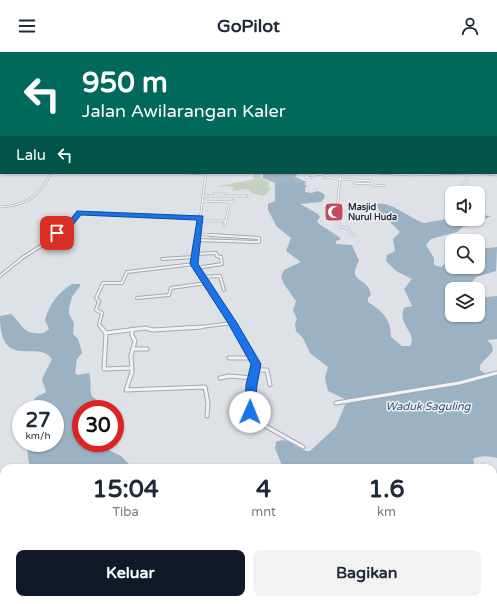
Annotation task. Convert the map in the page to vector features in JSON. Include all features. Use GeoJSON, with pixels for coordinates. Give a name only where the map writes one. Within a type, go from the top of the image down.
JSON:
{"type":"FeatureCollection","features":[{"type":"Feature","properties":{"kind":"street"},"geometry":{"type":"LineString","coordinates":[[0,207],[18,205],[36,196],[43,190],[51,174]]}},
{"type":"Feature","properties":{"kind":"street"},"geometry":{"type":"LineString","coordinates":[[206,174],[194,264],[254,358],[256,370],[253,378],[250,409],[252,416],[260,423],[303,447]]}},
{"type":"Feature","properties":{"kind":"street"},"geometry":{"type":"LineString","coordinates":[[311,178],[306,177],[309,174],[324,177],[331,176],[348,180],[355,179],[372,181],[373,184]]}},
{"type":"Feature","properties":{"kind":"street"},"geometry":{"type":"LineString","coordinates":[[341,174],[341,179]]}},
{"type":"Feature","properties":{"kind":"street"},"geometry":{"type":"LineString","coordinates":[[423,174],[438,174]]}},
{"type":"Feature","properties":{"kind":"street"},"geometry":{"type":"LineString","coordinates":[[461,186],[467,180],[467,174]]}},
{"type":"Feature","properties":{"kind":"street"},"geometry":{"type":"LineString","coordinates":[[342,176],[336,206],[338,222],[340,227],[348,228],[350,234],[354,235]]}},
{"type":"Feature","properties":{"kind":"street"},"geometry":{"type":"LineString","coordinates":[[348,180],[349,176]]}},
{"type":"Feature","properties":{"kind":"street"},"geometry":{"type":"LineString","coordinates":[[354,183],[385,186]]}},
{"type":"Feature","properties":{"kind":"street"},"geometry":{"type":"LineString","coordinates":[[204,195],[247,196]]}},
{"type":"Feature","properties":{"kind":"street"},"geometry":{"type":"LineString","coordinates":[[203,201],[232,201],[224,225]]}},
{"type":"Feature","properties":{"kind":"street"},"geometry":{"type":"LineString","coordinates":[[0,276],[22,258],[68,228],[78,213],[226,221]]}},
{"type":"Feature","properties":{"kind":"street"},"geometry":{"type":"LineString","coordinates":[[197,240],[259,242],[259,238],[247,236],[198,234]]}},
{"type":"Feature","properties":{"kind":"street"},"geometry":{"type":"LineString","coordinates":[[162,259],[216,253],[217,256],[221,257],[222,264],[196,268]]}},
{"type":"Feature","properties":{"kind":"street"},"geometry":{"type":"LineString","coordinates":[[132,368],[104,369],[106,333],[99,325],[102,313],[96,310],[99,300],[96,298],[103,283],[122,283],[127,272],[194,264]]}},
{"type":"Feature","properties":{"kind":"street"},"geometry":{"type":"LineString","coordinates":[[202,277],[220,276],[224,290]]}},
{"type":"Feature","properties":{"kind":"street"},"geometry":{"type":"LineString","coordinates":[[137,298],[169,296],[171,288],[206,283]]}},
{"type":"Feature","properties":{"kind":"street"},"geometry":{"type":"LineString","coordinates":[[106,333],[132,329],[194,328],[232,323]]}},
{"type":"Feature","properties":{"kind":"street"},"geometry":{"type":"LineString","coordinates":[[132,329],[132,335],[135,341],[131,356],[132,368],[126,391],[180,386],[205,387],[208,403],[207,416]]}},
{"type":"Feature","properties":{"kind":"street"},"geometry":{"type":"LineString","coordinates":[[133,349],[147,349]]}},
{"type":"Feature","properties":{"kind":"street"},"geometry":{"type":"LineString","coordinates":[[229,358],[254,358]]}},
{"type":"Feature","properties":{"kind":"street"},"geometry":{"type":"LineString","coordinates":[[256,370],[267,370],[270,385]]}},
{"type":"Feature","properties":{"kind":"street"},"geometry":{"type":"LineString","coordinates":[[336,403],[459,384],[497,373]]}},
{"type":"Feature","properties":{"kind":"street"},"geometry":{"type":"LineString","coordinates":[[220,378],[229,376],[253,378]]}},
{"type":"Feature","properties":{"kind":"green space"},"geometry":{"type":"Polygon","coordinates":[[[254,174],[262,174],[260,177],[269,182],[268,186],[271,189],[264,196],[252,193],[247,189],[232,191],[234,188],[227,186],[214,187],[255,179],[253,177],[254,174]]]}},
{"type":"Feature","properties":{"kind":"water","name":"Waduk Saguling"},"geometry":{"type":"Polygon","coordinates":[[[263,174],[297,174],[295,177],[307,182],[304,184],[307,186],[305,188],[305,192],[311,193],[318,191],[324,194],[325,197],[321,202],[300,204],[318,214],[320,217],[317,221],[319,224],[341,239],[336,241],[336,244],[352,245],[359,261],[355,273],[356,277],[366,285],[371,294],[368,298],[368,302],[385,316],[390,326],[391,337],[402,346],[410,346],[412,341],[403,319],[403,314],[404,308],[412,306],[404,289],[412,279],[396,271],[386,261],[387,255],[395,251],[393,239],[400,232],[379,211],[377,204],[394,207],[424,223],[445,219],[445,226],[468,226],[463,227],[457,232],[431,239],[426,245],[434,258],[434,265],[441,267],[445,264],[445,274],[485,274],[485,248],[497,247],[496,271],[476,277],[472,282],[445,282],[445,322],[485,322],[485,297],[497,296],[497,339],[487,340],[492,345],[493,351],[480,365],[480,370],[486,374],[497,375],[497,458],[485,456],[479,457],[473,459],[474,464],[281,464],[275,448],[276,442],[281,440],[290,442],[306,451],[310,451],[336,427],[347,400],[328,391],[325,378],[328,367],[310,353],[303,338],[296,331],[295,324],[297,319],[293,310],[296,301],[281,277],[284,270],[301,262],[286,251],[291,238],[277,227],[268,210],[268,204],[275,201],[275,183],[263,178],[263,174]]]}},
{"type":"Feature","properties":{"kind":"water","name":"Waduk Saguling"},"geometry":{"type":"Polygon","coordinates":[[[485,216],[491,216],[485,219],[485,216]]]}},
{"type":"Feature","properties":{"kind":"water"},"geometry":{"type":"Polygon","coordinates":[[[72,284],[80,284],[72,297],[69,308],[69,314],[74,323],[73,334],[78,339],[82,353],[77,359],[75,373],[78,375],[89,373],[91,392],[94,398],[97,400],[72,400],[72,452],[113,452],[121,456],[129,464],[30,464],[28,452],[64,452],[64,400],[34,400],[36,397],[46,392],[42,379],[52,359],[46,353],[38,351],[21,351],[13,349],[6,344],[2,333],[0,316],[11,314],[27,331],[44,333],[49,329],[45,320],[47,314],[58,295],[72,284]]]}},
{"type":"Feature","properties":{"kind":"place","name":"Masjid Nurul Huda"},"geometry":{"type":"Point","coordinates":[334,212]}},
{"type":"Feature","properties":{"kind":"route"},"geometry":{"type":"LineString","coordinates":[[57,233],[68,228],[76,217],[76,214],[79,212],[201,218],[194,264],[254,358],[256,370],[251,385],[250,412]]}}]}
